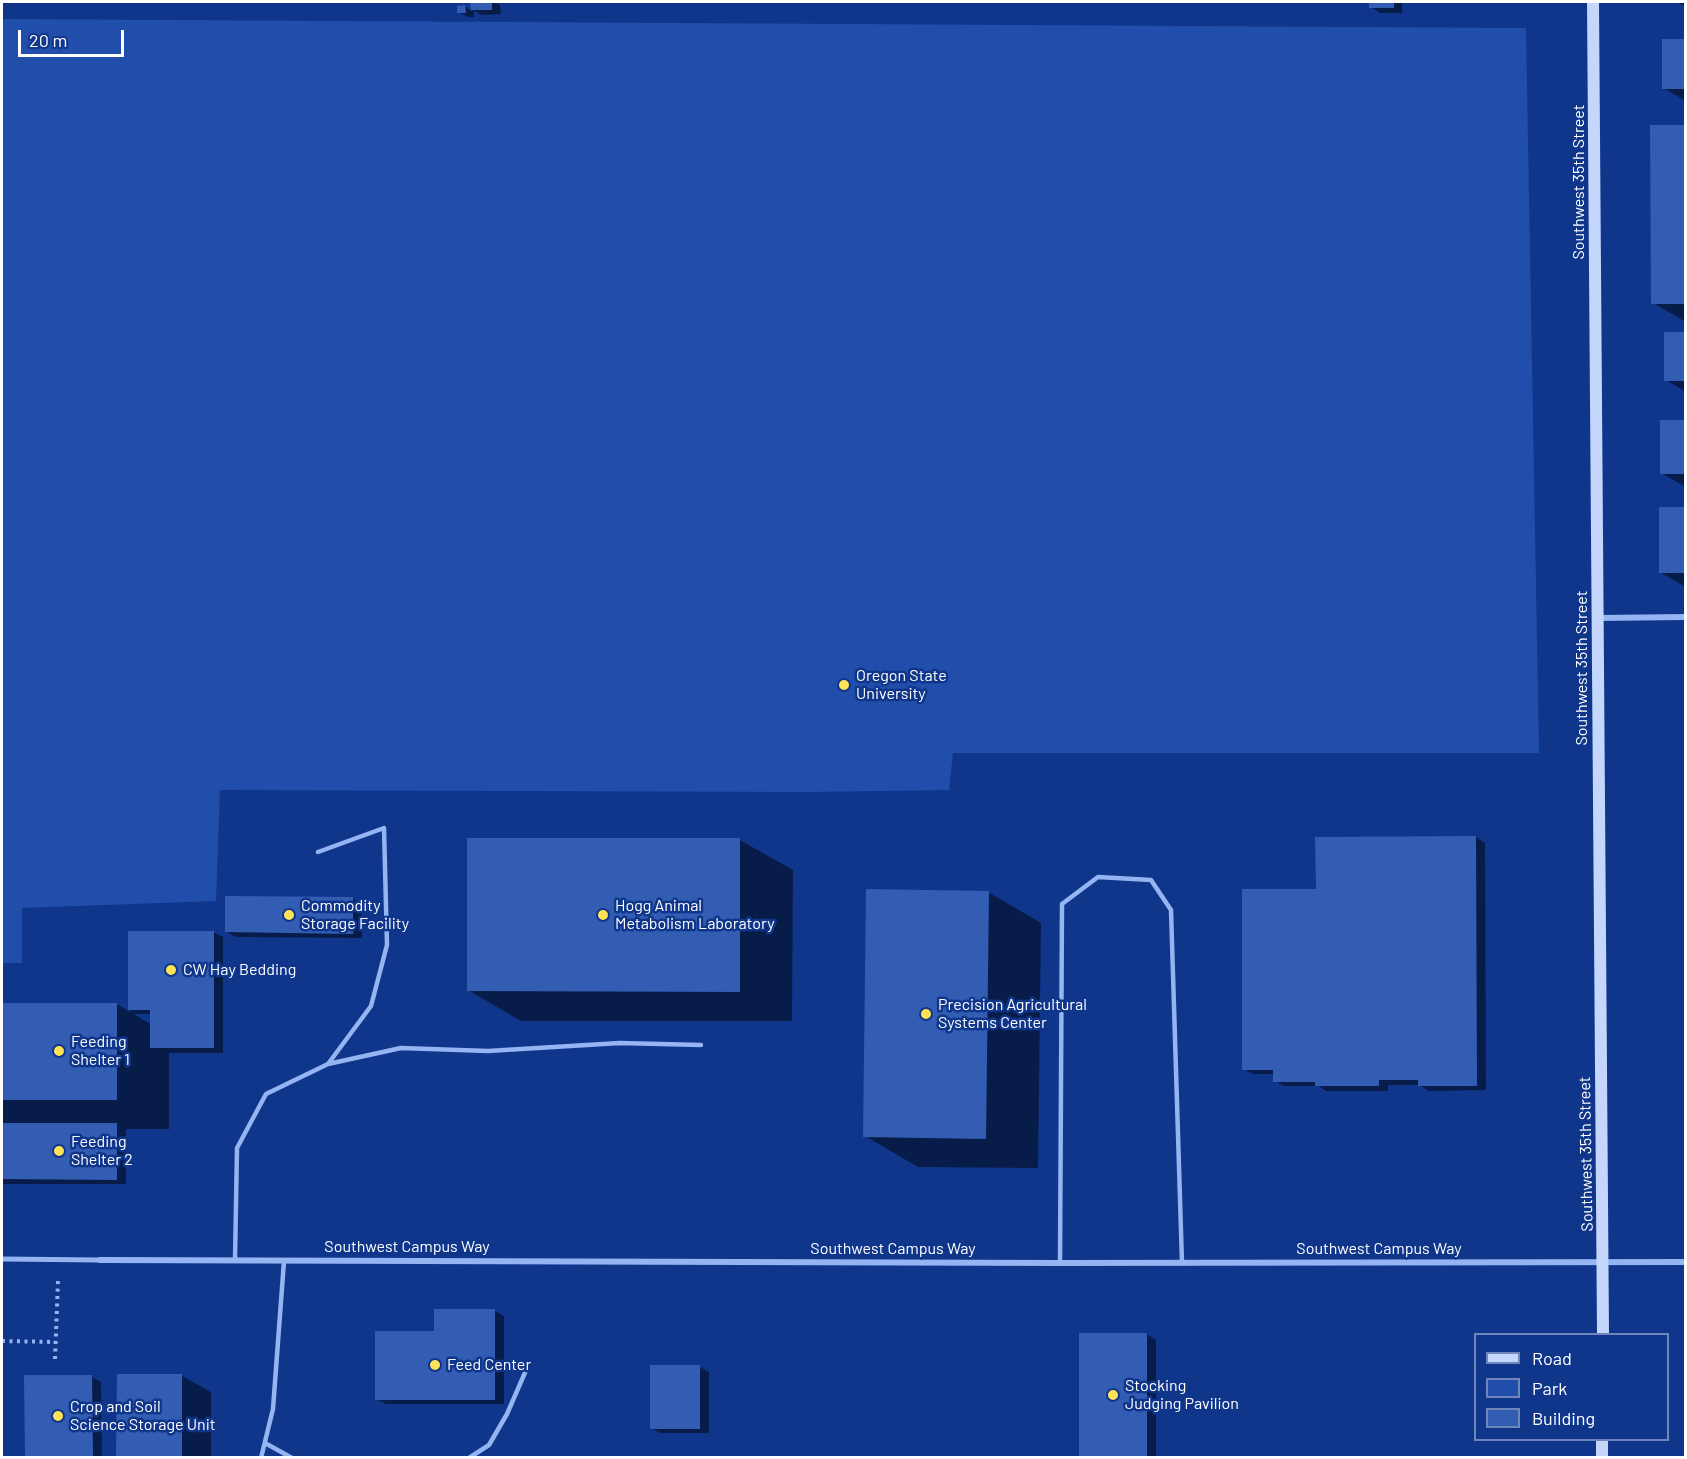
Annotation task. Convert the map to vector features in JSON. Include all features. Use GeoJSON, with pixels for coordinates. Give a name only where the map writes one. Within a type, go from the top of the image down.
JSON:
{"type":"FeatureCollection","features":[{"type":"Feature","properties":{"kind":"main road","name":"Southwest 35th Street"},"geometry":{"type":"LineString","coordinates":[[1593,2],[1603,1333]]}},
{"type":"Feature","properties":{"kind":"main road"},"geometry":{"type":"LineString","coordinates":[[1602,1441],[1602,1458]]}},
{"type":"Feature","properties":{"kind":"street"},"geometry":{"type":"LineString","coordinates":[[1598,618],[1686,617]]}},
{"type":"Feature","properties":{"kind":"street"},"geometry":{"type":"LineString","coordinates":[[2,1259],[100,1260]]}},
{"type":"Feature","properties":{"kind":"street","name":"Southwest Campus Way"},"geometry":{"type":"LineString","coordinates":[[100,1260],[1686,1262]]}},
{"type":"Feature","properties":{"kind":"lane"},"geometry":{"type":"LineString","coordinates":[[318,852],[384,828],[387,945],[371,1006],[328,1064]]}},
{"type":"Feature","properties":{"kind":"lane"},"geometry":{"type":"LineString","coordinates":[[1060,1263],[1062,904],[1098,877],[1151,880],[1171,910],[1182,1263]]}},
{"type":"Feature","properties":{"kind":"lane"},"geometry":{"type":"LineString","coordinates":[[235,1260],[237,1148],[266,1094],[328,1064],[401,1048],[488,1051],[620,1043],[701,1045]]}},
{"type":"Feature","properties":{"kind":"lane"},"geometry":{"type":"LineString","coordinates":[[261,1458],[273,1409],[284,1261]]}},
{"type":"Feature","properties":{"kind":"lane"},"geometry":{"type":"LineString","coordinates":[[469,1458],[489,1444],[507,1414],[527,1368]]}},
{"type":"Feature","properties":{"kind":"lane"},"geometry":{"type":"LineString","coordinates":[[265,1443],[292,1458]]}},
{"type":"Feature","properties":{"kind":"path"},"geometry":{"type":"LineString","coordinates":[[55,1359],[59,1259]]}},
{"type":"Feature","properties":{"kind":"path"},"geometry":{"type":"LineString","coordinates":[[2,1341],[55,1342]]}},
{"type":"Feature","properties":{"kind":"green space"},"geometry":{"type":"Polygon","coordinates":[[[2,19],[1526,28],[1539,753],[953,753],[949,790],[808,792],[220,790],[216,901],[22,908],[22,963],[2,963],[2,19]]]}},
{"type":"Feature","properties":{"kind":"building"},"geometry":{"type":"Polygon","coordinates":[[[470,2],[492,2],[492,10],[471,10],[470,2]]]}},
{"type":"Feature","properties":{"kind":"building"},"geometry":{"type":"Polygon","coordinates":[[[1369,2],[1394,2],[1394,8],[1369,8],[1369,2]]]}},
{"type":"Feature","properties":{"kind":"building"},"geometry":{"type":"Polygon","coordinates":[[[465,5],[466,13],[457,13],[457,6],[465,5]]]}},
{"type":"Feature","properties":{"kind":"building"},"geometry":{"type":"Polygon","coordinates":[[[1662,39],[1686,39],[1686,89],[1662,89],[1662,39]]]}},
{"type":"Feature","properties":{"kind":"building"},"geometry":{"type":"Polygon","coordinates":[[[1650,125],[1686,125],[1686,304],[1651,304],[1650,125]]]}},
{"type":"Feature","properties":{"kind":"building"},"geometry":{"type":"Polygon","coordinates":[[[1664,332],[1686,332],[1686,381],[1664,381],[1664,332]]]}},
{"type":"Feature","properties":{"kind":"building"},"geometry":{"type":"Polygon","coordinates":[[[1660,420],[1686,420],[1686,474],[1660,474],[1660,420]]]}},
{"type":"Feature","properties":{"kind":"building"},"geometry":{"type":"Polygon","coordinates":[[[1659,507],[1686,507],[1686,573],[1659,573],[1659,507]]]}},
{"type":"Feature","properties":{"kind":"building"},"geometry":{"type":"Polygon","coordinates":[[[1476,836],[1477,1086],[1418,1086],[1418,1080],[1379,1080],[1379,1086],[1315,1086],[1315,1082],[1273,1082],[1273,1070],[1242,1070],[1242,889],[1316,889],[1315,837],[1476,836]]]}},
{"type":"Feature","properties":{"kind":"building","name":"Hogg Animal Metabolism Laboratory"},"geometry":{"type":"Polygon","coordinates":[[[467,838],[740,838],[740,992],[467,991],[467,838]]]}},
{"type":"Feature","properties":{"kind":"building","name":"Precision Agricultural Systems Center"},"geometry":{"type":"Polygon","coordinates":[[[866,889],[989,891],[986,1139],[863,1137],[866,889]]]}},
{"type":"Feature","properties":{"kind":"building","name":"Commodity Storage Facility"},"geometry":{"type":"Polygon","coordinates":[[[225,896],[353,897],[353,934],[225,932],[225,896]]]}},
{"type":"Feature","properties":{"kind":"building","name":"CW Hay Bedding"},"geometry":{"type":"Polygon","coordinates":[[[128,931],[214,931],[214,1048],[150,1048],[150,1010],[128,1010],[128,931]]]}},
{"type":"Feature","properties":{"kind":"building","name":"Feeding Shelter 1"},"geometry":{"type":"Polygon","coordinates":[[[2,1003],[117,1003],[117,1100],[2,1100],[2,1003]]]}},
{"type":"Feature","properties":{"kind":"building","name":"Feeding Shelter 2"},"geometry":{"type":"Polygon","coordinates":[[[2,1123],[117,1123],[117,1180],[2,1179],[2,1123]]]}},
{"type":"Feature","properties":{"kind":"building","name":"Feed Center"},"geometry":{"type":"Polygon","coordinates":[[[434,1309],[495,1309],[495,1400],[375,1400],[375,1331],[434,1331],[434,1309]]]}},
{"type":"Feature","properties":{"kind":"building","name":"Stocking Judging Pavilion"},"geometry":{"type":"Polygon","coordinates":[[[1079,1333],[1147,1333],[1147,1458],[1079,1458],[1079,1333]]]}},
{"type":"Feature","properties":{"kind":"building"},"geometry":{"type":"Polygon","coordinates":[[[650,1365],[700,1365],[700,1429],[650,1429],[650,1365]]]}},
{"type":"Feature","properties":{"kind":"building"},"geometry":{"type":"Polygon","coordinates":[[[117,1374],[182,1374],[182,1458],[116,1458],[117,1374]]]}},
{"type":"Feature","properties":{"kind":"building","name":"Crop and Soil Science Storage Unit"},"geometry":{"type":"Polygon","coordinates":[[[24,1375],[92,1375],[93,1458],[25,1458],[24,1375]]]}},
{"type":"Feature","properties":{"kind":"place","name":"Oregon State University"},"geometry":{"type":"Point","coordinates":[844,685]}},
{"type":"Feature","properties":{"kind":"place","name":"Commodity Storage Facility"},"geometry":{"type":"Point","coordinates":[289,915]}},
{"type":"Feature","properties":{"kind":"place","name":"Hogg Animal Metabolism Laboratory"},"geometry":{"type":"Point","coordinates":[603,915]}},
{"type":"Feature","properties":{"kind":"place","name":"CW Hay Bedding"},"geometry":{"type":"Point","coordinates":[171,970]}},
{"type":"Feature","properties":{"kind":"place","name":"Precision Agricultural Systems Center"},"geometry":{"type":"Point","coordinates":[926,1014]}},
{"type":"Feature","properties":{"kind":"place","name":"Feeding Shelter 1"},"geometry":{"type":"Point","coordinates":[59,1051]}},
{"type":"Feature","properties":{"kind":"place","name":"Feeding Shelter 2"},"geometry":{"type":"Point","coordinates":[59,1151]}},
{"type":"Feature","properties":{"kind":"place","name":"Feed Center"},"geometry":{"type":"Point","coordinates":[435,1365]}},
{"type":"Feature","properties":{"kind":"place","name":"Stocking Judging Pavilion"},"geometry":{"type":"Point","coordinates":[1113,1395]}},
{"type":"Feature","properties":{"kind":"place","name":"Crop and Soil Science Storage Unit"},"geometry":{"type":"Point","coordinates":[58,1416]}}]}
